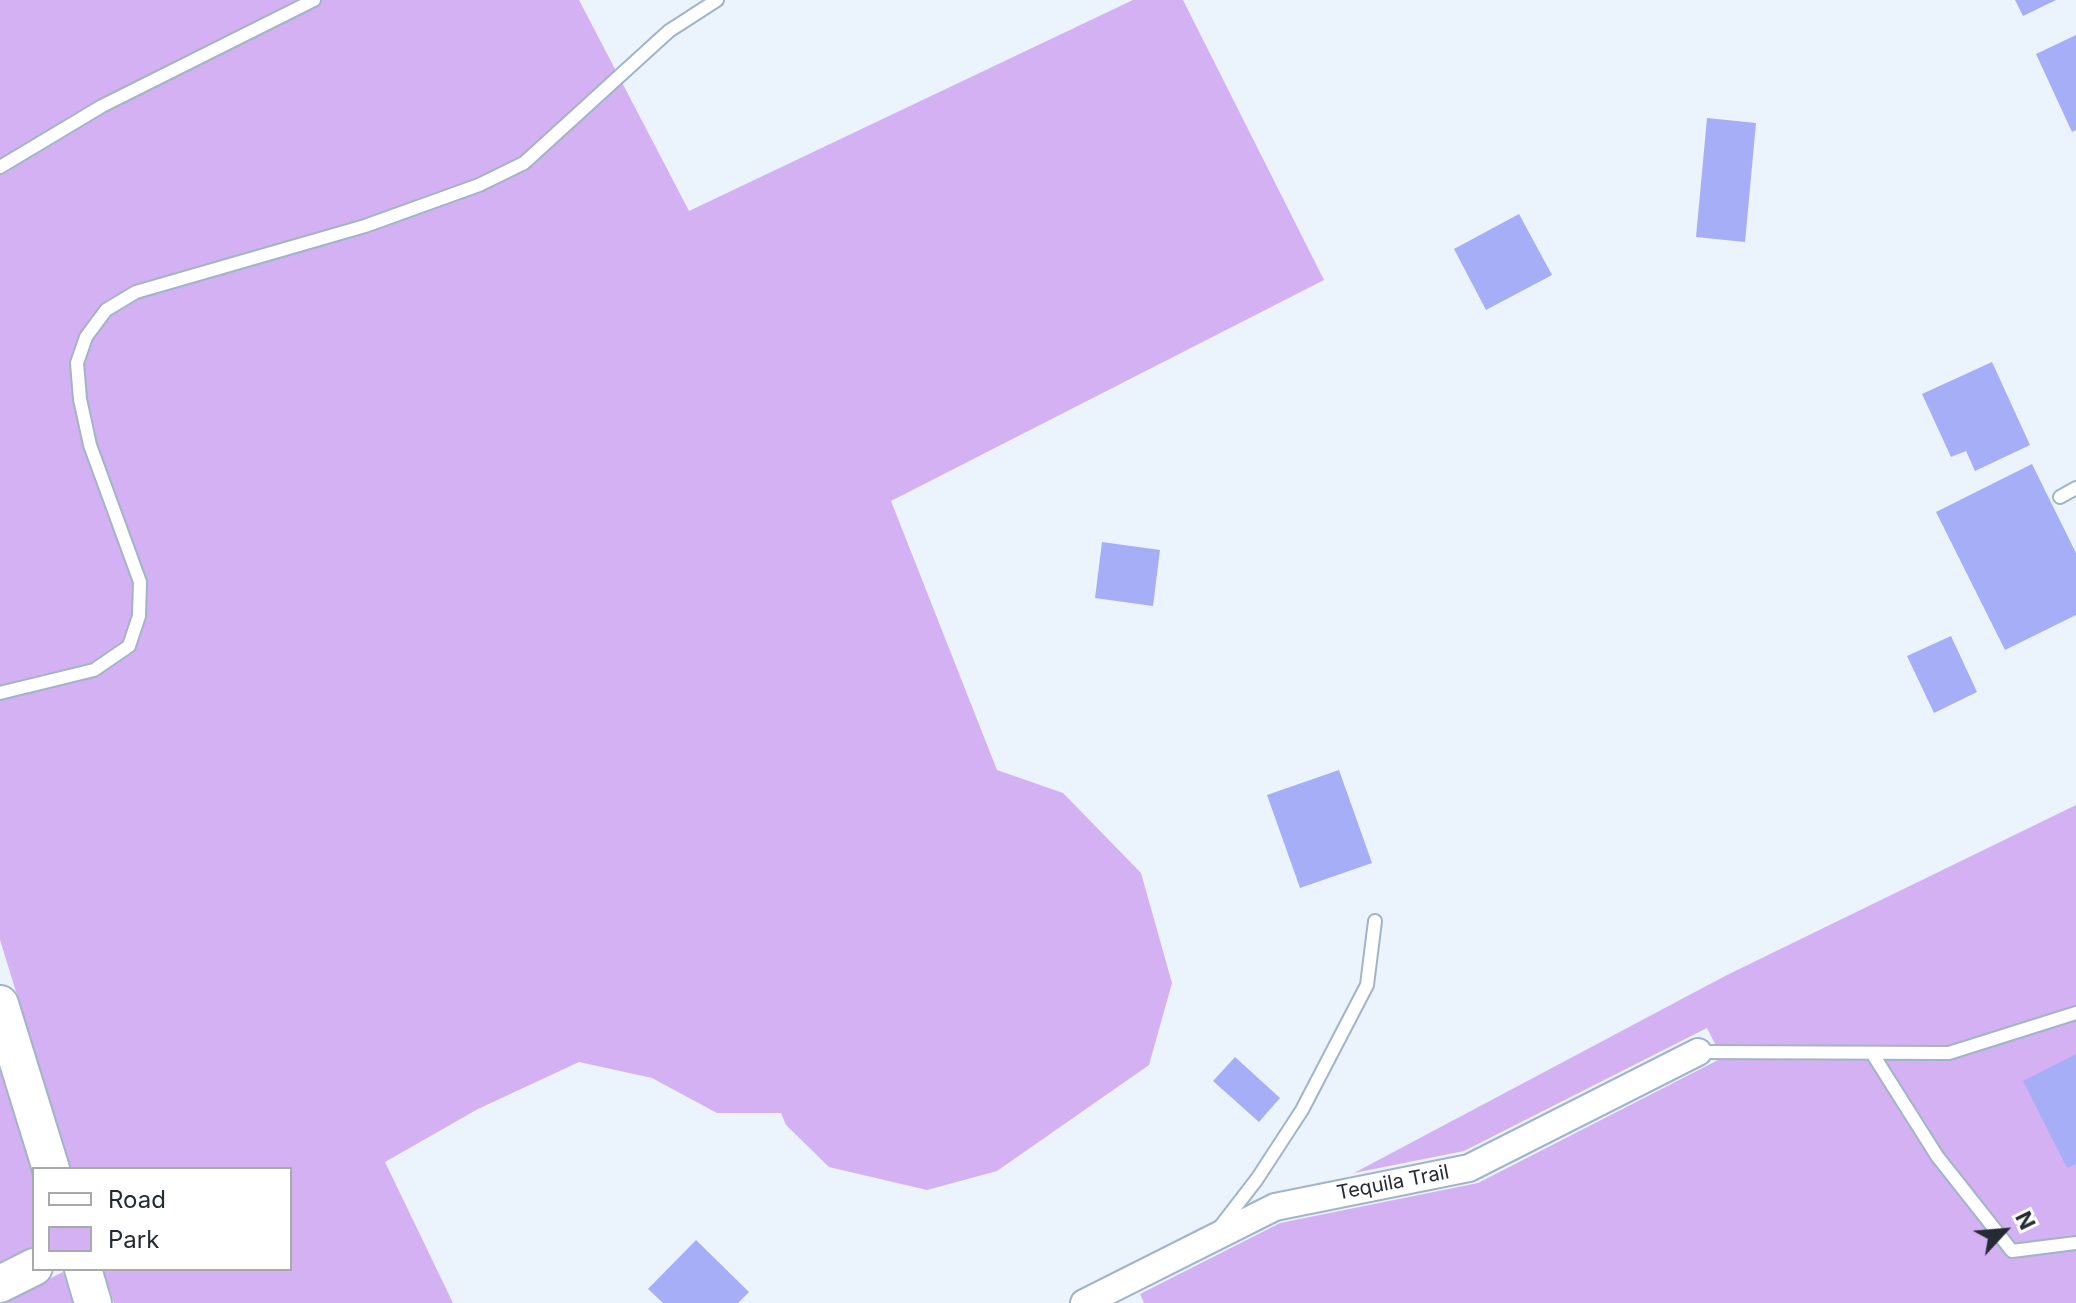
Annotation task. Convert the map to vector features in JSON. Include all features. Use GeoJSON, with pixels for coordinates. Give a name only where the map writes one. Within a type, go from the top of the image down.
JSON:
{"type":"FeatureCollection","features":[{"type":"Feature","properties":{"kind":"main road"},"geometry":{"type":"LineString","coordinates":[[0,1004],[50,1167]]}},
{"type":"Feature","properties":{"kind":"main road"},"geometry":{"type":"LineString","coordinates":[[0,1284],[32,1268]]}},
{"type":"Feature","properties":{"kind":"main road"},"geometry":{"type":"LineString","coordinates":[[84,1271],[93,1303]]}},
{"type":"Feature","properties":{"kind":"street","name":"Tequila Trail"},"geometry":{"type":"LineString","coordinates":[[1084,1303],[1275,1207],[1469,1168],[1698,1052]]}},
{"type":"Feature","properties":{"kind":"lane"},"geometry":{"type":"LineString","coordinates":[[0,167],[102,106],[314,0]]}},
{"type":"Feature","properties":{"kind":"lane"},"geometry":{"type":"LineString","coordinates":[[0,693],[94,670],[129,646],[139,616],[140,582],[90,445],[80,399],[77,363],[86,337],[106,310],[136,292],[365,226],[479,185],[513,169],[524,163],[669,31],[717,0]]}},
{"type":"Feature","properties":{"kind":"lane"},"geometry":{"type":"LineString","coordinates":[[2060,497],[2076,488]]}},
{"type":"Feature","properties":{"kind":"lane"},"geometry":{"type":"LineString","coordinates":[[1211,1239],[1272,1156],[1335,1048],[1367,985],[1375,921]]}},
{"type":"Feature","properties":{"kind":"lane"},"geometry":{"type":"LineString","coordinates":[[1698,1052],[1949,1053],[2076,1013]]}},
{"type":"Feature","properties":{"kind":"lane"},"geometry":{"type":"LineString","coordinates":[[1872,1053],[1937,1156],[2012,1251],[2076,1243]]}},
{"type":"Feature","properties":{"kind":"green space"},"geometry":{"type":"Polygon","coordinates":[[[0,0],[579,0],[689,211],[1133,0],[1183,0],[1324,280],[891,501],[997,770],[1063,793],[1141,873],[1172,983],[1149,1065],[997,1171],[927,1190],[829,1167],[786,1125],[781,1113],[717,1113],[652,1078],[579,1062],[478,1109],[385,1162],[453,1303],[114,1303],[104,1271],[292,1271],[292,1167],[70,1167],[0,940],[0,0]]]}},
{"type":"Feature","properties":{"kind":"green space"},"geometry":{"type":"Polygon","coordinates":[[[2076,805],[2076,1303],[1144,1303],[1140,1294],[1280,1223],[1478,1183],[1722,1058],[1707,1028],[1464,1151],[1354,1173],[1727,975],[2076,805]]]}},
{"type":"Feature","properties":{"kind":"green space"},"geometry":{"type":"Polygon","coordinates":[[[0,1070],[32,1173],[32,1249],[0,1265],[0,1070]]]}},
{"type":"Feature","properties":{"kind":"green space"},"geometry":{"type":"Polygon","coordinates":[[[63,1272],[73,1303],[0,1303],[63,1272]]]}},
{"type":"Feature","properties":{"kind":"building"},"geometry":{"type":"Polygon","coordinates":[[[2015,0],[2056,0],[2023,16],[2015,0]]]}},
{"type":"Feature","properties":{"kind":"building"},"geometry":{"type":"Polygon","coordinates":[[[2076,35],[2076,130],[2072,132],[2036,54],[2076,35]]]}},
{"type":"Feature","properties":{"kind":"building"},"geometry":{"type":"Polygon","coordinates":[[[1707,118],[1756,123],[1745,242],[1696,237],[1707,118]]]}},
{"type":"Feature","properties":{"kind":"building"},"geometry":{"type":"Polygon","coordinates":[[[1519,214],[1552,275],[1486,310],[1454,249],[1519,214]]]}},
{"type":"Feature","properties":{"kind":"building"},"geometry":{"type":"Polygon","coordinates":[[[1992,362],[2030,445],[1975,471],[1966,451],[1951,457],[1922,394],[1992,362]]]}},
{"type":"Feature","properties":{"kind":"building"},"geometry":{"type":"Polygon","coordinates":[[[2032,464],[2076,553],[2076,615],[2005,650],[1936,512],[2032,464]]]}},
{"type":"Feature","properties":{"kind":"building"},"geometry":{"type":"Polygon","coordinates":[[[1102,542],[1160,550],[1153,606],[1095,598],[1102,542]]]}},
{"type":"Feature","properties":{"kind":"building"},"geometry":{"type":"Polygon","coordinates":[[[1951,636],[1977,692],[1934,713],[1907,656],[1951,636]]]}},
{"type":"Feature","properties":{"kind":"building"},"geometry":{"type":"Polygon","coordinates":[[[1339,770],[1372,863],[1300,888],[1267,795],[1339,770]]]}},
{"type":"Feature","properties":{"kind":"building"},"geometry":{"type":"Polygon","coordinates":[[[2076,1054],[2076,1164],[2067,1168],[2023,1081],[2076,1054]]]}},
{"type":"Feature","properties":{"kind":"building"},"geometry":{"type":"Polygon","coordinates":[[[1235,1057],[1280,1098],[1259,1122],[1213,1081],[1235,1057]]]}},
{"type":"Feature","properties":{"kind":"building"},"geometry":{"type":"Polygon","coordinates":[[[696,1240],[749,1292],[738,1303],[663,1303],[648,1289],[696,1240]]]}}]}
